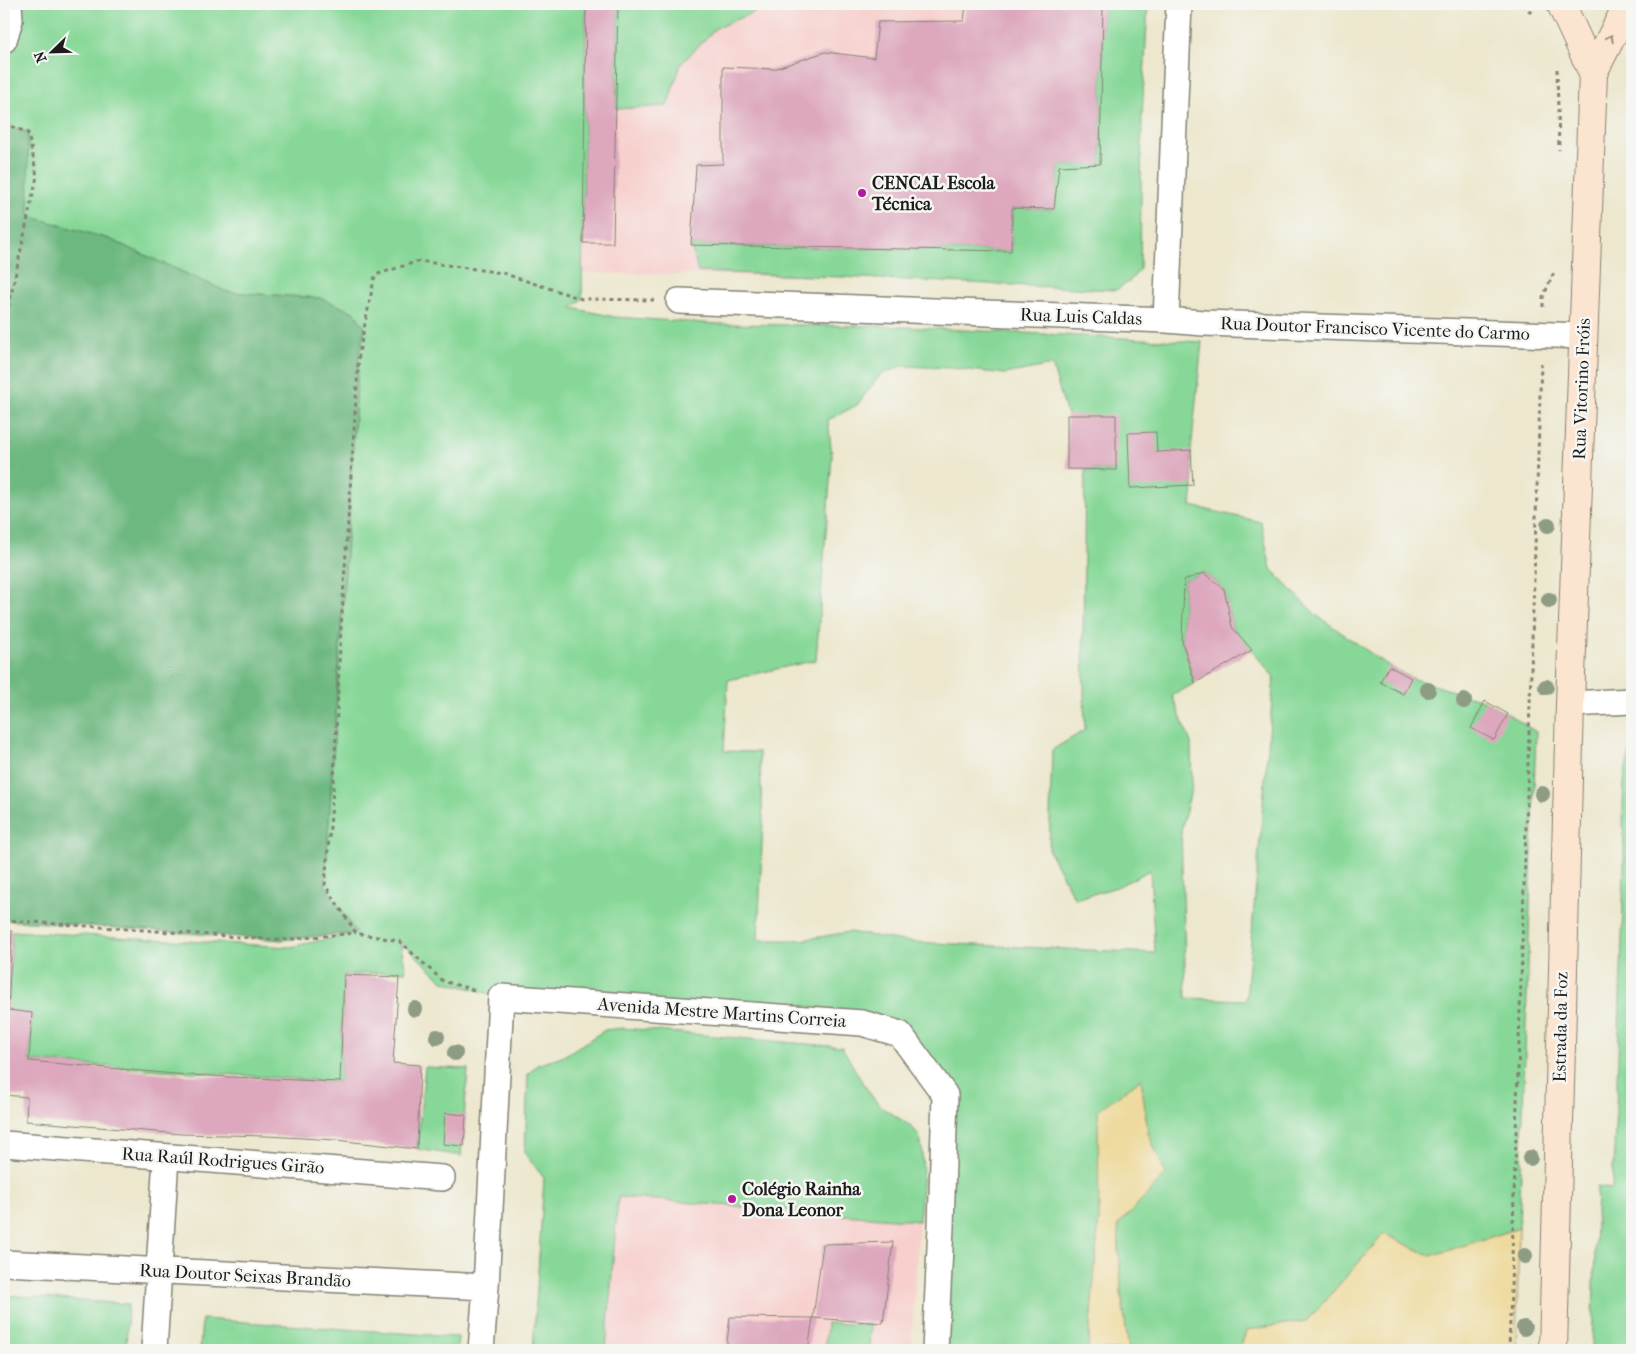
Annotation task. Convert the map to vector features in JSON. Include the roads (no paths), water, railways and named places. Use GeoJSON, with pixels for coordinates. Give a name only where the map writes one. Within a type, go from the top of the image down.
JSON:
{"type":"FeatureCollection","features":[{"type":"Feature","properties":{"kind":"main road","name":"Rua Vitorino Fróis"},"geometry":{"type":"LineString","coordinates":[[1561,4],[1593,73]]}},
{"type":"Feature","properties":{"kind":"main road","name":"Rua Vitorino Fróis"},"geometry":{"type":"LineString","coordinates":[[1570,704],[1593,73],[1628,4]]}},
{"type":"Feature","properties":{"kind":"main road","name":"Estrada da Foz"},"geometry":{"type":"LineString","coordinates":[[1553,1350],[1570,704]]}},
{"type":"Feature","properties":{"kind":"street"},"geometry":{"type":"LineString","coordinates":[[4,40],[10,20],[9,4]]}},
{"type":"Feature","properties":{"kind":"street","name":"Rua Luis Caldas"},"geometry":{"type":"LineString","coordinates":[[679,301],[1166,320],[1179,4]]}},
{"type":"Feature","properties":{"kind":"street","name":"Rua Doutor Francisco Vicente do Carmo"},"geometry":{"type":"LineString","coordinates":[[1166,320],[1583,336]]}},
{"type":"Feature","properties":{"kind":"street"},"geometry":{"type":"LineString","coordinates":[[1570,704],[1632,701]]}},
{"type":"Feature","properties":{"kind":"street","name":"Avenida Mestre Martins Correia"},"geometry":{"type":"LineString","coordinates":[[486,1287],[501,998],[862,1023],[900,1034],[945,1095],[935,1350]]}},
{"type":"Feature","properties":{"kind":"street","name":"Rua Raúl Rodrigues Girão"},"geometry":{"type":"LineString","coordinates":[[4,1144],[442,1178]]}},
{"type":"Feature","properties":{"kind":"street"},"geometry":{"type":"LineString","coordinates":[[154,1350],[166,1157]]}},
{"type":"Feature","properties":{"kind":"street","name":"Rua Doutor Seixas Brandão"},"geometry":{"type":"LineString","coordinates":[[4,1263],[486,1287]]}},
{"type":"Feature","properties":{"kind":"street"},"geometry":{"type":"LineString","coordinates":[[481,1350],[486,1287]]}},
{"type":"Feature","properties":{"kind":"place","name":"CENCAL Escola Técnica"},"geometry":{"type":"Point","coordinates":[862,193]}},
{"type":"Feature","properties":{"kind":"place","name":"Colégio Rainha Dona Leonor"},"geometry":{"type":"Point","coordinates":[732,1199]}}]}
